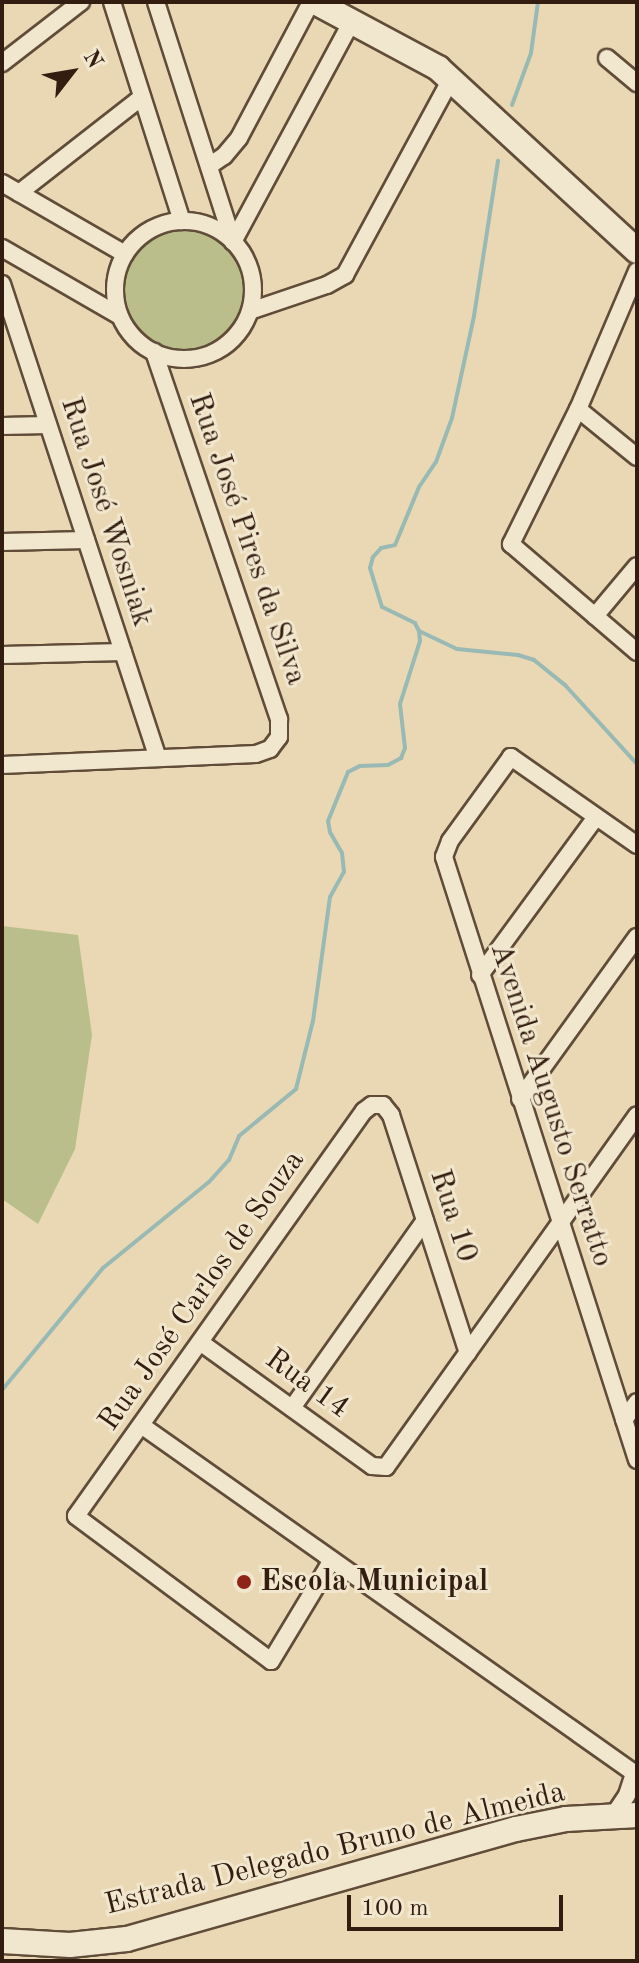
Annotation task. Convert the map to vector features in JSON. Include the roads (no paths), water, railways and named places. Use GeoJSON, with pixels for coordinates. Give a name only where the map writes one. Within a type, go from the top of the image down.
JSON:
{"type":"FeatureCollection","features":[{"type":"Feature","properties":{"kind":"main road"},"geometry":{"type":"LineString","coordinates":[[313,2],[429,62],[637,251]]}},
{"type":"Feature","properties":{"kind":"main road","name":"Estrada Delegado Bruno de Almeida"},"geometry":{"type":"LineString","coordinates":[[2,1941],[70,1945],[127,1939],[516,1829],[625,1815]]}},
{"type":"Feature","properties":{"kind":"street"},"geometry":{"type":"LineString","coordinates":[[2,63],[81,2]]}},
{"type":"Feature","properties":{"kind":"street"},"geometry":{"type":"LineString","coordinates":[[112,2],[182,221]]}},
{"type":"Feature","properties":{"kind":"street"},"geometry":{"type":"LineString","coordinates":[[156,2],[233,242],[251,274],[250,311],[242,329],[212,354],[193,359],[154,352],[140,343],[120,316],[115,295],[117,274],[125,254],[149,231],[182,221],[201,223],[233,242]]}},
{"type":"Feature","properties":{"kind":"street"},"geometry":{"type":"LineString","coordinates":[[209,166],[224,156],[239,138],[313,2]]}},
{"type":"Feature","properties":{"kind":"street"},"geometry":{"type":"LineString","coordinates":[[233,242],[352,21]]}},
{"type":"Feature","properties":{"kind":"street"},"geometry":{"type":"LineString","coordinates":[[607,58],[637,83]]}},
{"type":"Feature","properties":{"kind":"street"},"geometry":{"type":"LineString","coordinates":[[250,311],[327,285],[345,275],[451,79]]}},
{"type":"Feature","properties":{"kind":"street"},"geometry":{"type":"LineString","coordinates":[[19,193],[142,97]]}},
{"type":"Feature","properties":{"kind":"street"},"geometry":{"type":"LineString","coordinates":[[2,183],[125,254]]}},
{"type":"Feature","properties":{"kind":"street"},"geometry":{"type":"LineString","coordinates":[[2,248],[120,316]]}},
{"type":"Feature","properties":{"kind":"street"},"geometry":{"type":"LineString","coordinates":[[637,271],[578,409],[511,544],[637,652]]}},
{"type":"Feature","properties":{"kind":"street","name":"Rua José Wosniak"},"geometry":{"type":"LineString","coordinates":[[2,284],[7,312],[48,425],[158,758]]}},
{"type":"Feature","properties":{"kind":"street","name":"Rua José Pires da Silva"},"geometry":{"type":"LineString","coordinates":[[154,352],[281,727],[276,743],[256,754],[158,758]]}},
{"type":"Feature","properties":{"kind":"street"},"geometry":{"type":"LineString","coordinates":[[578,409],[637,457]]}},
{"type":"Feature","properties":{"kind":"street"},"geometry":{"type":"LineString","coordinates":[[2,426],[48,425]]}},
{"type":"Feature","properties":{"kind":"street"},"geometry":{"type":"LineString","coordinates":[[2,542],[86,540]]}},
{"type":"Feature","properties":{"kind":"street"},"geometry":{"type":"LineString","coordinates":[[595,616],[637,566]]}},
{"type":"Feature","properties":{"kind":"street"},"geometry":{"type":"LineString","coordinates":[[2,655],[123,652]]}},
{"type":"Feature","properties":{"kind":"street","name":"Avenida Augusto Serratto"},"geometry":{"type":"LineString","coordinates":[[596,817],[511,757],[450,841],[444,857],[637,1460]]}},
{"type":"Feature","properties":{"kind":"street"},"geometry":{"type":"LineString","coordinates":[[2,765],[158,758]]}},
{"type":"Feature","properties":{"kind":"street"},"geometry":{"type":"LineString","coordinates":[[480,975],[596,817],[637,845]]}},
{"type":"Feature","properties":{"kind":"street"},"geometry":{"type":"LineString","coordinates":[[520,1099],[637,937]]}},
{"type":"Feature","properties":{"kind":"street","name":"Rua 10"},"geometry":{"type":"LineString","coordinates":[[378,1104],[391,1115],[468,1353]]}},
{"type":"Feature","properties":{"kind":"street","name":"Rua José Carlos de Souza"},"geometry":{"type":"LineString","coordinates":[[332,1560],[271,1661],[76,1516],[364,1111],[378,1104]]}},
{"type":"Feature","properties":{"kind":"street"},"geometry":{"type":"LineString","coordinates":[[468,1353],[637,1115]]}},
{"type":"Feature","properties":{"kind":"street"},"geometry":{"type":"LineString","coordinates":[[292,1408],[425,1220]]}},
{"type":"Feature","properties":{"kind":"street","name":"Rua 14"},"geometry":{"type":"LineString","coordinates":[[200,1342],[382,1469],[389,1464],[468,1353]]}},
{"type":"Feature","properties":{"kind":"street"},"geometry":{"type":"LineString","coordinates":[[624,1420],[637,1402]]}},
{"type":"Feature","properties":{"kind":"street"},"geometry":{"type":"LineString","coordinates":[[141,1425],[636,1774],[627,1795],[625,1815]]}},
{"type":"Feature","properties":{"kind":"waterway"},"geometry":{"type":"LineString","coordinates":[[512,105],[531,53],[538,2]]}},
{"type":"Feature","properties":{"kind":"waterway"},"geometry":{"type":"LineString","coordinates":[[2,1390],[103,1268],[209,1182],[229,1160],[239,1136],[296,1089],[313,1021],[330,897],[344,872],[342,853],[330,832],[328,821],[348,772],[360,766],[388,765],[401,758],[405,748],[400,704],[420,641],[419,631],[415,623],[382,607],[370,568],[373,557],[381,548],[395,545],[419,487],[436,462],[452,418],[474,316],[498,161]]}},
{"type":"Feature","properties":{"kind":"waterway"},"geometry":{"type":"LineString","coordinates":[[419,631],[457,649],[518,655],[534,660],[565,685],[637,764]]}},
{"type":"Feature","properties":{"kind":"place","name":"Escola Municipal"},"geometry":{"type":"Point","coordinates":[244,1582]}}]}
